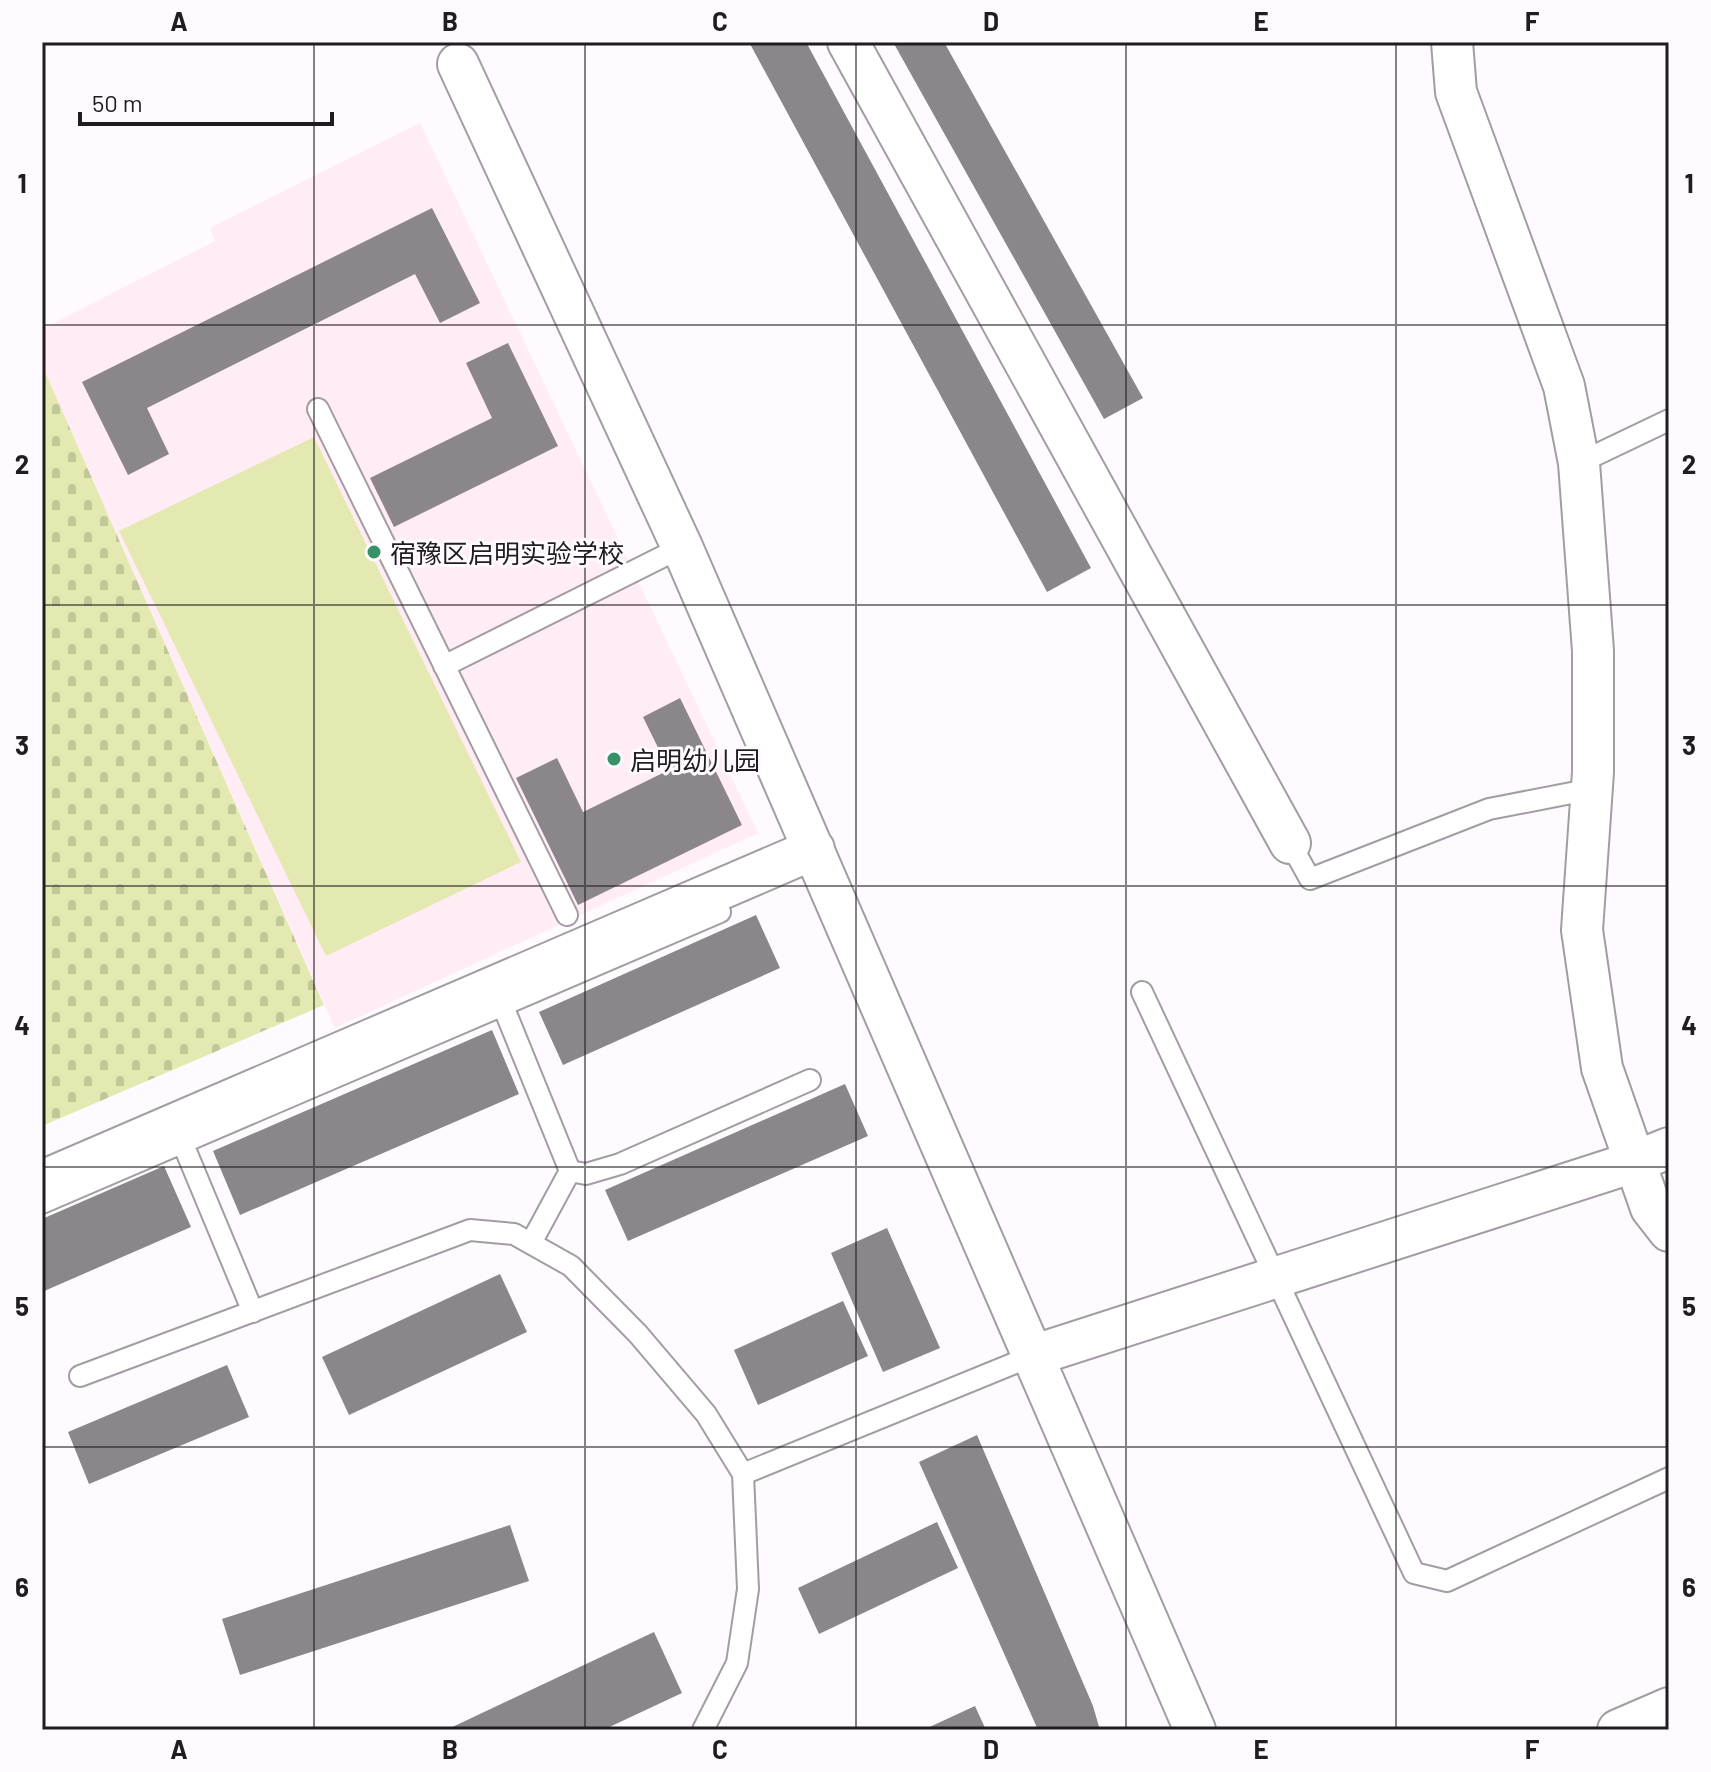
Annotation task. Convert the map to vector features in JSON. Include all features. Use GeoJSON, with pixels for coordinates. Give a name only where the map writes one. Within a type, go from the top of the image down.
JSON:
{"type":"FeatureCollection","features":[{"type":"Feature","properties":{"kind":"street"},"geometry":{"type":"LineString","coordinates":[[848,42],[1290,843]]}},
{"type":"Feature","properties":{"kind":"street"},"geometry":{"type":"LineString","coordinates":[[1452,42],[1456,92],[1564,386],[1579,463],[1593,651],[1592,789],[1582,930],[1602,1068],[1652,1155],[1651,1208],[1669,1231]]}},
{"type":"Feature","properties":{"kind":"street"},"geometry":{"type":"LineString","coordinates":[[458,64],[682,547],[1195,1730]]}},
{"type":"Feature","properties":{"kind":"street"},"geometry":{"type":"LineString","coordinates":[[42,1181],[814,849]]}},
{"type":"Feature","properties":{"kind":"street"},"geometry":{"type":"LineString","coordinates":[[1032,1356],[1652,1155]]}},
{"type":"Feature","properties":{"kind":"street"},"geometry":{"type":"LineString","coordinates":[[1618,1730],[1669,1708]]}},
{"type":"Feature","properties":{"kind":"lane"},"geometry":{"type":"LineString","coordinates":[[318,409],[567,915]]}},
{"type":"Feature","properties":{"kind":"lane"},"geometry":{"type":"LineString","coordinates":[[1579,463],[1669,420]]}},
{"type":"Feature","properties":{"kind":"lane"},"geometry":{"type":"LineString","coordinates":[[444,666],[682,547]]}},
{"type":"Feature","properties":{"kind":"lane"},"geometry":{"type":"LineString","coordinates":[[1290,843],[1310,879],[1489,809],[1592,789]]}},
{"type":"Feature","properties":{"kind":"lane"},"geometry":{"type":"LineString","coordinates":[[42,1203],[720,912]]}},
{"type":"Feature","properties":{"kind":"lane"},"geometry":{"type":"LineString","coordinates":[[1142,992],[1414,1573],[1447,1581],[1669,1478]]}},
{"type":"Feature","properties":{"kind":"lane"},"geometry":{"type":"LineString","coordinates":[[503,1006],[570,1171]]}},
{"type":"Feature","properties":{"kind":"lane"},"geometry":{"type":"LineString","coordinates":[[570,1171],[586,1174],[620,1164],[810,1080]]}},
{"type":"Feature","properties":{"kind":"lane"},"geometry":{"type":"LineString","coordinates":[[183,1144],[253,1312]]}},
{"type":"Feature","properties":{"kind":"lane"},"geometry":{"type":"LineString","coordinates":[[531,1243],[570,1171]]}},
{"type":"Feature","properties":{"kind":"lane"},"geometry":{"type":"LineString","coordinates":[[80,1376],[470,1230],[514,1234],[531,1243],[571,1266],[638,1334],[706,1414],[743,1474],[748,1589],[737,1663],[703,1730]]}},
{"type":"Feature","properties":{"kind":"lane"},"geometry":{"type":"LineString","coordinates":[[743,1474],[1032,1356]]}},
{"type":"Feature","properties":{"kind":"shaded area","name":"宿豫区启明实验学校"},"geometry":{"type":"Polygon","coordinates":[[[420,123],[758,833],[335,1028],[42,365],[42,329],[215,241],[210,228],[420,123]]]}},
{"type":"Feature","properties":{"kind":"green space"},"geometry":{"type":"Polygon","coordinates":[[[42,365],[324,1005],[42,1126],[42,365]]]}},
{"type":"Feature","properties":{"kind":"green space"},"geometry":{"type":"Polygon","coordinates":[[[314,437],[521,862],[326,956],[119,531],[314,437]]]}},
{"type":"Feature","properties":{"kind":"building"},"geometry":{"type":"Polygon","coordinates":[[[749,42],[806,42],[1091,568],[1047,592],[749,42]]]}},
{"type":"Feature","properties":{"kind":"building"},"geometry":{"type":"Polygon","coordinates":[[[893,42],[944,42],[1143,398],[1104,419],[893,42]]]}},
{"type":"Feature","properties":{"kind":"building"},"geometry":{"type":"Polygon","coordinates":[[[432,208],[480,303],[440,323],[415,274],[147,408],[169,454],[128,475],[82,382],[432,208]]]}},
{"type":"Feature","properties":{"kind":"building"},"geometry":{"type":"Polygon","coordinates":[[[508,343],[558,446],[394,527],[370,478],[492,418],[466,363],[508,343]]]}},
{"type":"Feature","properties":{"kind":"building"},"geometry":{"type":"Polygon","coordinates":[[[680,698],[742,825],[578,905],[516,778],[557,758],[583,812],[669,770],[643,717],[680,698]]]}},
{"type":"Feature","properties":{"kind":"building"},"geometry":{"type":"Polygon","coordinates":[[[756,915],[780,968],[563,1065],[539,1012],[756,915]]]}},
{"type":"Feature","properties":{"kind":"building"},"geometry":{"type":"Polygon","coordinates":[[[492,1030],[519,1094],[240,1215],[213,1151],[492,1030]]]}},
{"type":"Feature","properties":{"kind":"building"},"geometry":{"type":"Polygon","coordinates":[[[845,1084],[868,1136],[628,1241],[605,1190],[845,1084]]]}},
{"type":"Feature","properties":{"kind":"building"},"geometry":{"type":"Polygon","coordinates":[[[164,1166],[191,1227],[42,1292],[42,1219],[164,1166]]]}},
{"type":"Feature","properties":{"kind":"building"},"geometry":{"type":"Polygon","coordinates":[[[887,1228],[940,1348],[883,1372],[831,1253],[887,1228]]]}},
{"type":"Feature","properties":{"kind":"building"},"geometry":{"type":"Polygon","coordinates":[[[500,1274],[527,1332],[349,1415],[322,1357],[500,1274]]]}},
{"type":"Feature","properties":{"kind":"building"},"geometry":{"type":"Polygon","coordinates":[[[843,1301],[868,1356],[758,1405],[734,1350],[843,1301]]]}},
{"type":"Feature","properties":{"kind":"building"},"geometry":{"type":"Polygon","coordinates":[[[227,1365],[249,1417],[89,1484],[68,1432],[227,1365]]]}},
{"type":"Feature","properties":{"kind":"building"},"geometry":{"type":"Polygon","coordinates":[[[977,1435],[1093,1706],[1100,1730],[1038,1730],[919,1462],[977,1435]]]}},
{"type":"Feature","properties":{"kind":"building"},"geometry":{"type":"Polygon","coordinates":[[[937,1522],[958,1568],[819,1634],[798,1588],[937,1522]]]}},
{"type":"Feature","properties":{"kind":"building"},"geometry":{"type":"Polygon","coordinates":[[[510,1525],[529,1581],[240,1675],[222,1619],[510,1525]]]}},
{"type":"Feature","properties":{"kind":"building"},"geometry":{"type":"Polygon","coordinates":[[[654,1632],[682,1693],[603,1730],[446,1730],[654,1632]]]}},
{"type":"Feature","properties":{"kind":"building"},"geometry":{"type":"Polygon","coordinates":[[[975,1706],[986,1730],[923,1730],[975,1706]]]}},
{"type":"Feature","properties":{"kind":"place","name":"宿豫区启明实验学校"},"geometry":{"type":"Point","coordinates":[374,552]}},
{"type":"Feature","properties":{"kind":"place","name":"启明幼儿园"},"geometry":{"type":"Point","coordinates":[614,759]}}]}
